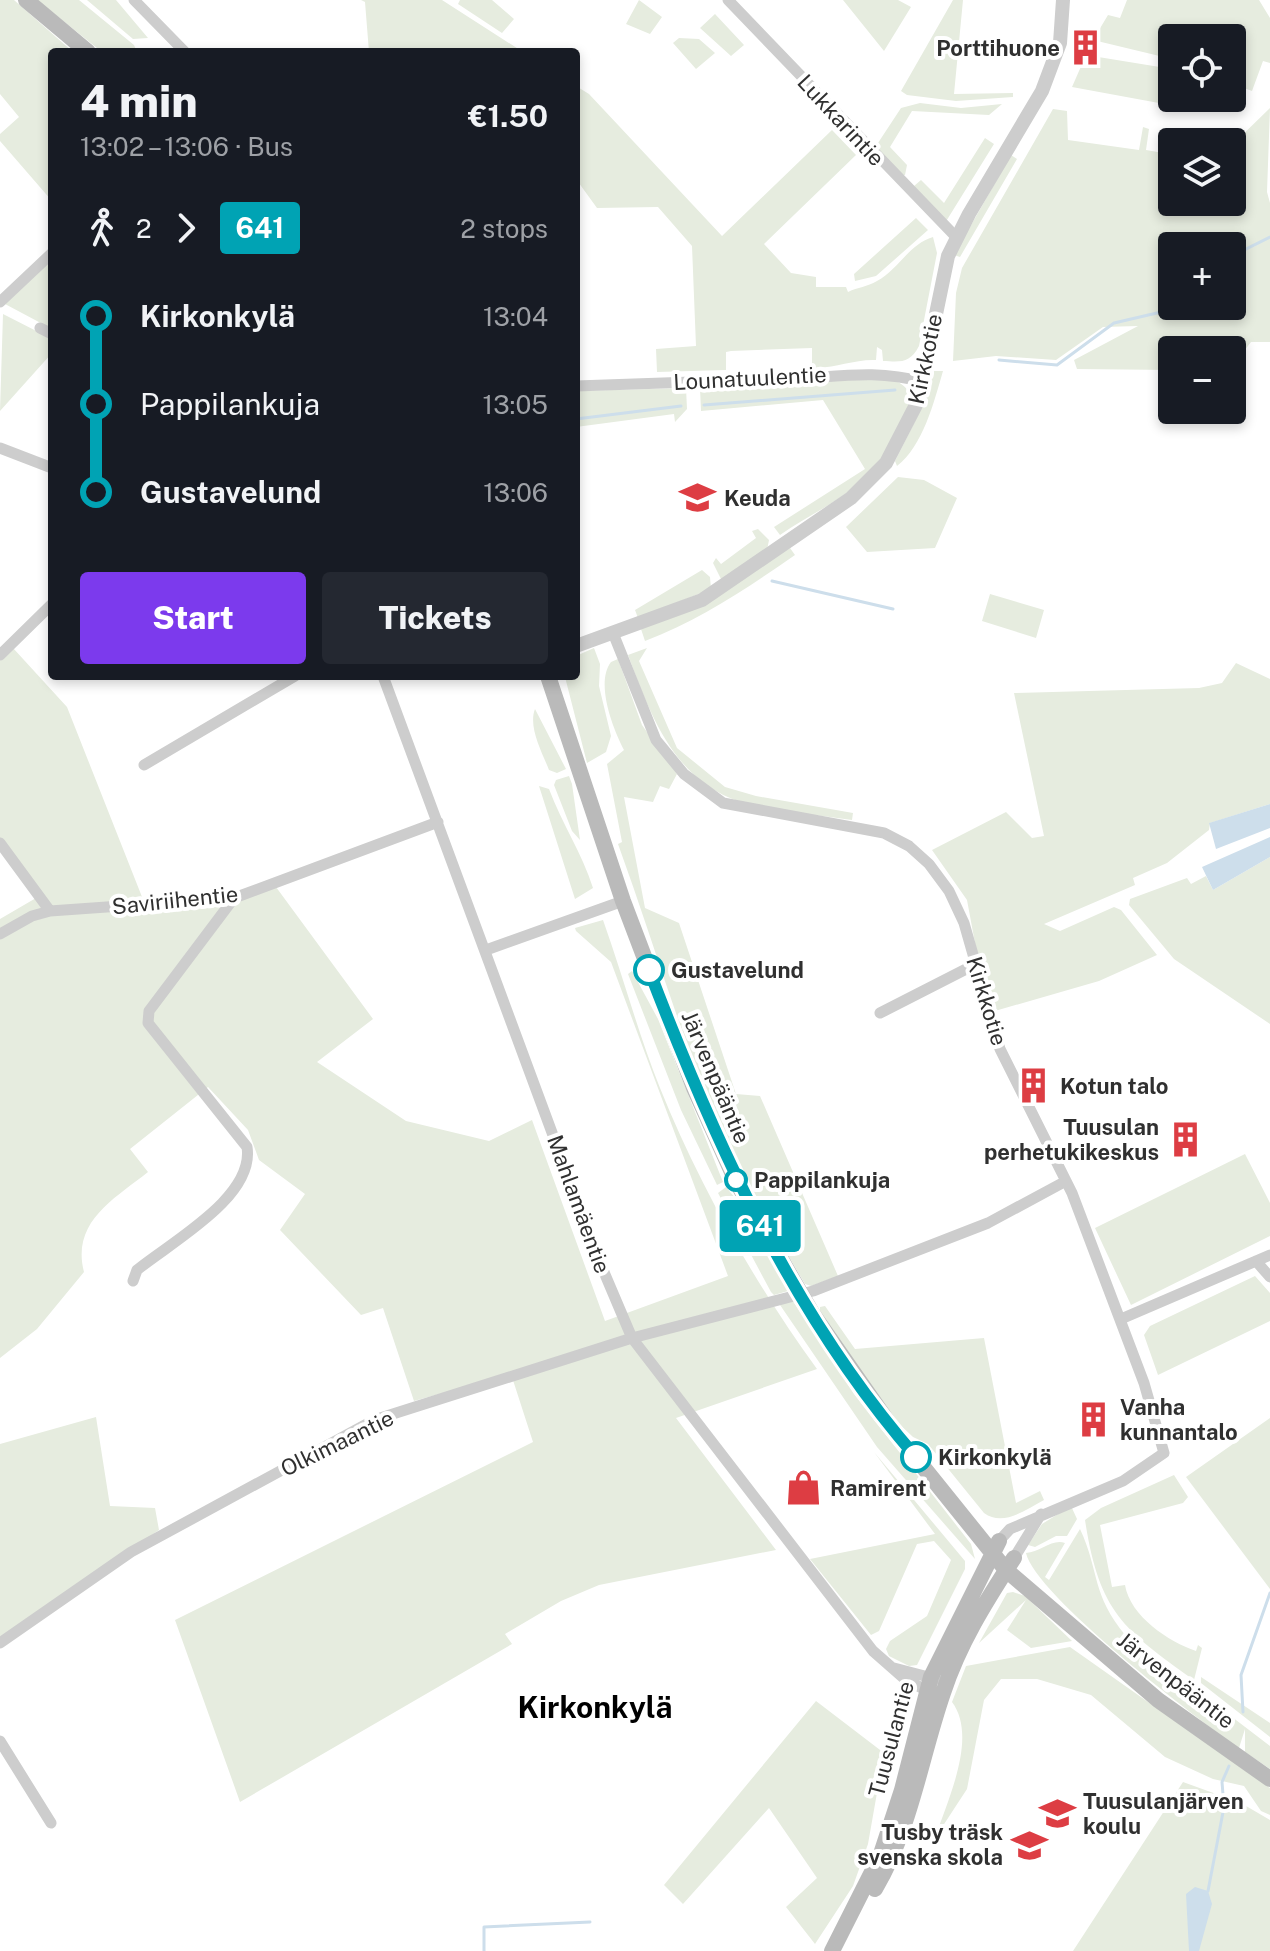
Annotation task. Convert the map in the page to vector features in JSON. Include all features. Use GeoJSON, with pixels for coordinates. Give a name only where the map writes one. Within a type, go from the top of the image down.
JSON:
{"type":"FeatureCollection","features":[{"type":"Feature","properties":{"kind":"main road"},"geometry":{"type":"LineString","coordinates":[[26,0],[83,48]]}},
{"type":"Feature","properties":{"kind":"main road","name":"Järvenpääntie"},"geometry":{"type":"LineString","coordinates":[[549,680],[623,901],[700,1101],[736,1181],[801,1294],[895,1432],[1010,1564],[1058,1612],[1158,1700],[1270,1779]]}},
{"type":"Feature","properties":{"kind":"main road","name":"Tuusulantie"},"geometry":{"type":"LineString","coordinates":[[834,1951],[855,1925],[902,1838],[936,1687],[995,1547]]}},
{"type":"Feature","properties":{"kind":"main road","name":"Tuusulantie"},"geometry":{"type":"LineString","coordinates":[[936,1687],[1010,1564]]}},
{"type":"Feature","properties":{"kind":"street"},"geometry":{"type":"LineString","coordinates":[[134,0],[181,48]]}},
{"type":"Feature","properties":{"kind":"street","name":"Lukkarintie"},"geometry":{"type":"LineString","coordinates":[[728,0],[957,238]]}},
{"type":"Feature","properties":{"kind":"street","name":"Kirkkotie"},"geometry":{"type":"LineString","coordinates":[[580,645],[702,600],[851,498],[886,463],[911,419],[923,382],[939,287],[957,238],[1042,91],[1060,43],[1063,0]]}},
{"type":"Feature","properties":{"kind":"street"},"geometry":{"type":"LineString","coordinates":[[0,302],[48,257]]}},
{"type":"Feature","properties":{"kind":"street"},"geometry":{"type":"LineString","coordinates":[[40,328],[48,332]]}},
{"type":"Feature","properties":{"kind":"street","name":"Lounatuulentie"},"geometry":{"type":"LineString","coordinates":[[580,386],[809,378],[845,372],[898,376],[923,382]]}},
{"type":"Feature","properties":{"kind":"street"},"geometry":{"type":"LineString","coordinates":[[0,448],[48,466]]}},
{"type":"Feature","properties":{"kind":"street"},"geometry":{"type":"LineString","coordinates":[[0,655],[48,608]]}},
{"type":"Feature","properties":{"kind":"street","name":"Kirkkotie"},"geometry":{"type":"LineString","coordinates":[[613,633],[651,730],[684,774],[723,803],[875,831],[909,846],[929,864],[949,891],[976,964],[1000,1049],[1066,1181],[1121,1319],[1164,1453],[1123,1481],[1041,1513],[1010,1529],[995,1547]]}},
{"type":"Feature","properties":{"kind":"street"},"geometry":{"type":"LineString","coordinates":[[144,765],[288,680]]}},
{"type":"Feature","properties":{"kind":"street","name":"Mahlamäentie"},"geometry":{"type":"LineString","coordinates":[[385,680],[601,1265],[632,1338],[873,1651],[890,1668],[936,1687]]}},
{"type":"Feature","properties":{"kind":"street","name":"Saviriihentie"},"geometry":{"type":"LineString","coordinates":[[0,934],[32,916],[50,911],[234,898],[438,822]]}},
{"type":"Feature","properties":{"kind":"street"},"geometry":{"type":"LineString","coordinates":[[0,843],[50,911]]}},
{"type":"Feature","properties":{"kind":"street"},"geometry":{"type":"LineString","coordinates":[[133,1281],[137,1270],[210,1216],[243,1177],[249,1161],[247,1147],[148,1023],[149,1011],[234,898]]}},
{"type":"Feature","properties":{"kind":"street"},"geometry":{"type":"LineString","coordinates":[[486,950],[623,901]]}},
{"type":"Feature","properties":{"kind":"street"},"geometry":{"type":"LineString","coordinates":[[880,1013],[976,964]]}},
{"type":"Feature","properties":{"kind":"street"},"geometry":{"type":"LineString","coordinates":[[801,1294],[988,1223],[1066,1181]]}},
{"type":"Feature","properties":{"kind":"street"},"geometry":{"type":"LineString","coordinates":[[1121,1319],[1270,1255]]}},
{"type":"Feature","properties":{"kind":"street"},"geometry":{"type":"LineString","coordinates":[[1256,1261],[1270,1277]]}},
{"type":"Feature","properties":{"kind":"street","name":"Olkimaantie"},"geometry":{"type":"LineString","coordinates":[[0,1643],[131,1552],[374,1420],[632,1338],[801,1294]]}},
{"type":"Feature","properties":{"kind":"street"},"geometry":{"type":"LineString","coordinates":[[1010,1564],[1041,1513]]}},
{"type":"Feature","properties":{"kind":"street"},"geometry":{"type":"LineString","coordinates":[[0,1741],[51,1823]]}},
{"type":"Feature","properties":{"kind":"shaded area"},"geometry":{"type":"Polygon","coordinates":[[[0,0],[14,0],[68,48],[48,48],[48,196],[0,141],[0,134],[19,117],[0,94],[0,0]]]}},
{"type":"Feature","properties":{"kind":"shaded area"},"geometry":{"type":"Polygon","coordinates":[[[37,0],[79,0],[135,48],[97,48],[37,0]]]}},
{"type":"Feature","properties":{"kind":"shaded area"},"geometry":{"type":"Polygon","coordinates":[[[87,0],[116,0],[148,38],[133,39],[87,0]]]}},
{"type":"Feature","properties":{"kind":"shaded area"},"geometry":{"type":"Polygon","coordinates":[[[361,0],[442,0],[517,48],[369,48],[365,2],[361,0]]]}},
{"type":"Feature","properties":{"kind":"shaded area"},"geometry":{"type":"Polygon","coordinates":[[[460,0],[492,0],[514,19],[502,33],[458,4],[460,0]]]}},
{"type":"Feature","properties":{"kind":"shaded area"},"geometry":{"type":"Polygon","coordinates":[[[639,0],[662,17],[650,34],[626,24],[639,0]]]}},
{"type":"Feature","properties":{"kind":"shaded area"},"geometry":{"type":"Polygon","coordinates":[[[843,0],[898,0],[911,7],[884,51],[843,0]]]}},
{"type":"Feature","properties":{"kind":"shaded area"},"geometry":{"type":"Polygon","coordinates":[[[953,0],[963,0],[954,94],[1013,93],[1013,97],[956,101],[907,95],[901,91],[953,0]]]}},
{"type":"Feature","properties":{"kind":"shaded area"},"geometry":{"type":"Polygon","coordinates":[[[1127,0],[1259,0],[1270,18],[1270,63],[1263,61],[1252,91],[1246,89],[1246,24],[1158,24],[1158,56],[1093,40],[1108,15],[1120,18],[1127,0]]]}},
{"type":"Feature","properties":{"kind":"shaded area"},"geometry":{"type":"Polygon","coordinates":[[[715,14],[744,45],[731,56],[700,28],[715,14]]]}},
{"type":"Feature","properties":{"kind":"shaded area"},"geometry":{"type":"Polygon","coordinates":[[[679,38],[699,39],[715,53],[696,69],[673,43],[679,38]]]}},
{"type":"Feature","properties":{"kind":"shaded area"},"geometry":{"type":"Polygon","coordinates":[[[1086,55],[1158,67],[1158,103],[1072,87],[1086,55]]]}},
{"type":"Feature","properties":{"kind":"shaded area"},"geometry":{"type":"Polygon","coordinates":[[[580,88],[589,94],[722,236],[832,130],[856,155],[764,244],[791,273],[816,277],[816,287],[846,287],[848,292],[884,276],[917,245],[933,237],[937,253],[919,346],[905,360],[883,361],[882,350],[877,347],[876,360],[819,368],[812,367],[812,348],[731,351],[726,352],[726,370],[657,372],[656,349],[696,346],[692,246],[658,207],[597,208],[580,185],[580,88]]]}},
{"type":"Feature","properties":{"kind":"shaded area"},"geometry":{"type":"Polygon","coordinates":[[[920,103],[961,108],[1002,104],[989,115],[912,111],[890,147],[907,165],[905,175],[899,175],[876,146],[901,108],[920,103]]]}},
{"type":"Feature","properties":{"kind":"shaded area"},"geometry":{"type":"Polygon","coordinates":[[[1270,108],[1267,192],[1270,203],[1270,342],[1251,342],[1246,348],[1246,336],[1158,336],[1158,370],[1077,369],[1074,360],[1138,326],[1103,327],[1056,360],[996,356],[953,361],[956,293],[962,268],[1053,109],[1067,111],[1068,140],[1139,150],[1143,127],[1149,129],[1146,150],[1158,152],[1158,216],[1246,216],[1246,131],[1270,108]]]}},
{"type":"Feature","properties":{"kind":"shaded area"},"geometry":{"type":"Polygon","coordinates":[[[985,138],[994,144],[945,223],[914,186],[921,180],[944,203],[985,138]]]}},
{"type":"Feature","properties":{"kind":"shaded area"},"geometry":{"type":"Polygon","coordinates":[[[1011,155],[1017,159],[960,257],[954,255],[1011,155]]]}},
{"type":"Feature","properties":{"kind":"shaded area"},"geometry":{"type":"Polygon","coordinates":[[[916,218],[928,230],[876,276],[855,281],[854,274],[916,218]]]}},
{"type":"Feature","properties":{"kind":"shaded area"},"geometry":{"type":"Polygon","coordinates":[[[48,262],[48,327],[5,304],[48,262]]]}},
{"type":"Feature","properties":{"kind":"shaded area"},"geometry":{"type":"Polygon","coordinates":[[[3,314],[48,337],[48,357],[0,411],[3,314]]]}},
{"type":"Feature","properties":{"kind":"shaded area"},"geometry":{"type":"Polygon","coordinates":[[[934,371],[943,371],[926,423],[914,447],[897,466],[895,461],[921,409],[934,371]]]}},
{"type":"Feature","properties":{"kind":"shaded area"},"geometry":{"type":"Polygon","coordinates":[[[844,378],[885,378],[902,384],[911,400],[891,443],[873,470],[848,492],[780,535],[774,527],[865,469],[823,400],[701,411],[700,388],[821,383],[844,378]]]}},
{"type":"Feature","properties":{"kind":"shaded area"},"geometry":{"type":"Polygon","coordinates":[[[686,388],[687,409],[675,422],[674,414],[580,426],[580,391],[686,388]]]}},
{"type":"Feature","properties":{"kind":"shaded area"},"geometry":{"type":"Polygon","coordinates":[[[898,477],[924,480],[957,498],[935,548],[867,552],[846,527],[898,477]]]}},
{"type":"Feature","properties":{"kind":"shaded area"},"geometry":{"type":"Polygon","coordinates":[[[758,529],[769,540],[767,550],[726,579],[721,579],[713,563],[716,558],[721,564],[756,538],[752,531],[758,529]]]}},
{"type":"Feature","properties":{"kind":"shaded area"},"geometry":{"type":"Polygon","coordinates":[[[790,548],[795,555],[741,592],[704,614],[645,641],[641,629],[790,548]]]}},
{"type":"Feature","properties":{"kind":"shaded area"},"geometry":{"type":"Polygon","coordinates":[[[702,570],[710,577],[711,589],[638,618],[635,610],[702,570]]]}},
{"type":"Feature","properties":{"kind":"shaded area"},"geometry":{"type":"Polygon","coordinates":[[[990,594],[1044,610],[1036,638],[982,621],[990,594]]]}},
{"type":"Feature","properties":{"kind":"shaded area"},"geometry":{"type":"Polygon","coordinates":[[[13,648],[67,707],[146,907],[276,887],[373,1019],[317,1062],[406,1121],[489,1141],[532,1120],[605,1321],[728,1276],[611,962],[575,928],[603,920],[652,1067],[693,1161],[750,1268],[817,1369],[676,1418],[776,1550],[599,1585],[561,1601],[505,1634],[512,1644],[240,1802],[175,1620],[533,1442],[511,1374],[414,1401],[383,1308],[361,1315],[280,1230],[305,1194],[259,1160],[248,1130],[208,1087],[130,1149],[148,1172],[98,1213],[84,1239],[84,1272],[37,1329],[0,1358],[0,919],[36,898],[0,851],[0,660],[13,648]]]}},
{"type":"Feature","properties":{"kind":"shaded area"},"geometry":{"type":"Polygon","coordinates":[[[594,648],[600,664],[599,686],[611,736],[606,752],[587,763],[566,680],[580,680],[580,654],[594,648]]]}},
{"type":"Feature","properties":{"kind":"shaded area"},"geometry":{"type":"Polygon","coordinates":[[[647,648],[639,661],[677,748],[725,787],[756,796],[853,813],[852,820],[754,806],[718,792],[698,778],[668,743],[636,677],[628,655],[647,648]]]}},
{"type":"Feature","properties":{"kind":"shaded area"},"geometry":{"type":"Polygon","coordinates":[[[618,659],[642,725],[677,774],[669,789],[660,786],[653,802],[624,797],[645,908],[679,923],[736,1094],[760,1096],[838,1276],[811,1286],[805,1284],[772,1228],[722,1133],[680,1026],[618,844],[622,842],[607,764],[624,750],[607,706],[605,682],[611,662],[618,659]]]}},
{"type":"Feature","properties":{"kind":"shaded area"},"geometry":{"type":"Polygon","coordinates":[[[1236,663],[1270,679],[1270,804],[1210,823],[1209,830],[1167,863],[1133,878],[1135,885],[1044,924],[1060,931],[1114,907],[1121,910],[1157,955],[1099,981],[988,1013],[967,900],[932,850],[1006,812],[1032,838],[1044,836],[1014,693],[1199,688],[1222,683],[1236,663]]]}},
{"type":"Feature","properties":{"kind":"shaded area"},"geometry":{"type":"Polygon","coordinates":[[[535,709],[566,769],[557,773],[549,770],[537,740],[533,724],[535,709]]]}},
{"type":"Feature","properties":{"kind":"shaded area"},"geometry":{"type":"Polygon","coordinates":[[[569,776],[580,840],[572,831],[554,785],[556,780],[569,776]]]}},
{"type":"Feature","properties":{"kind":"shaded area"},"geometry":{"type":"Polygon","coordinates":[[[539,786],[549,789],[593,888],[575,899],[539,786]]]}},
{"type":"Feature","properties":{"kind":"shaded area"},"geometry":{"type":"Polygon","coordinates":[[[1270,857],[1270,1024],[1174,959],[1129,905],[1130,899],[1187,878],[1191,884],[1206,876],[1213,890],[1270,857]]]}},
{"type":"Feature","properties":{"kind":"shaded area"},"geometry":{"type":"Polygon","coordinates":[[[632,971],[658,1019],[723,1182],[717,1185],[681,1110],[628,974],[632,971]]]}},
{"type":"Feature","properties":{"kind":"shaded area"},"geometry":{"type":"Polygon","coordinates":[[[1245,1154],[1270,1203],[1270,1236],[1131,1305],[1095,1228],[1245,1154]]]}},
{"type":"Feature","properties":{"kind":"shaded area"},"geometry":{"type":"Polygon","coordinates":[[[726,1187],[741,1205],[788,1291],[774,1295],[771,1292],[718,1193],[726,1187]]]}},
{"type":"Feature","properties":{"kind":"shaded area"},"geometry":{"type":"Polygon","coordinates":[[[1255,1276],[1270,1293],[1270,1321],[1158,1375],[1144,1335],[1150,1326],[1255,1276]]]}},
{"type":"Feature","properties":{"kind":"shaded area"},"geometry":{"type":"Polygon","coordinates":[[[791,1298],[854,1394],[971,1544],[975,1559],[877,1447],[778,1302],[791,1298]]]}},
{"type":"Feature","properties":{"kind":"shaded area"},"geometry":{"type":"Polygon","coordinates":[[[825,1306],[855,1349],[984,1338],[1016,1503],[1040,1491],[1044,1500],[1006,1518],[984,1513],[928,1444],[913,1437],[896,1421],[820,1312],[820,1307],[825,1306]]]}},
{"type":"Feature","properties":{"kind":"shaded area"},"geometry":{"type":"Polygon","coordinates":[[[96,1417],[110,1506],[155,1508],[159,1530],[0,1640],[0,1444],[96,1417]]]}},
{"type":"Feature","properties":{"kind":"shaded area"},"geometry":{"type":"Polygon","coordinates":[[[1270,1418],[1270,1589],[1186,1477],[1270,1418]]]}},
{"type":"Feature","properties":{"kind":"shaded area"},"geometry":{"type":"Polygon","coordinates":[[[874,1452],[965,1561],[965,1569],[917,1665],[909,1666],[889,1656],[886,1649],[890,1641],[927,1616],[951,1560],[934,1541],[917,1544],[879,1631],[871,1635],[810,1559],[935,1534],[874,1452]]]}},
{"type":"Feature","properties":{"kind":"shaded area"},"geometry":{"type":"Polygon","coordinates":[[[1174,1475],[1188,1497],[1183,1503],[1100,1525],[1112,1587],[1125,1585],[1134,1607],[1163,1634],[1196,1651],[1198,1645],[1202,1648],[1194,1680],[1149,1646],[1118,1615],[1098,1576],[1085,1520],[1101,1508],[1174,1475]]]}},
{"type":"Feature","properties":{"kind":"shaded area"},"geometry":{"type":"Polygon","coordinates":[[[1071,1506],[1077,1519],[1067,1536],[1056,1536],[1035,1547],[1028,1545],[1042,1524],[1071,1506]]]}},
{"type":"Feature","properties":{"kind":"shaded area"},"geometry":{"type":"Polygon","coordinates":[[[1080,1529],[1101,1595],[1126,1636],[1270,1746],[1270,1769],[1245,1752],[1245,1729],[1239,1748],[1120,1656],[1057,1597],[1036,1572],[1026,1553],[1056,1542],[1065,1543],[1045,1577],[1049,1580],[1080,1529]]]}},
{"type":"Feature","properties":{"kind":"shaded area"},"geometry":{"type":"Polygon","coordinates":[[[1007,1593],[1025,1596],[1072,1641],[1031,1648],[1007,1630],[1026,1600],[979,1643],[1007,1593]]]}},
{"type":"Feature","properties":{"kind":"shaded area"},"geometry":{"type":"Polygon","coordinates":[[[1070,1647],[1270,1788],[1270,1815],[1261,1811],[1244,1786],[1213,1779],[1165,1757],[1091,1695],[1037,1679],[1001,1679],[984,1700],[967,1789],[935,1838],[958,1768],[962,1733],[952,1702],[966,1666],[1070,1647]]]}},
{"type":"Feature","properties":{"kind":"shaded area"},"geometry":{"type":"Polygon","coordinates":[[[1201,1677],[1270,1723],[1270,1737],[1201,1683],[1201,1677]]]}},
{"type":"Feature","properties":{"kind":"shaded area"},"geometry":{"type":"Polygon","coordinates":[[[816,1701],[884,1753],[868,1844],[853,1886],[815,1944],[786,1907],[817,1878],[769,1808],[683,1904],[664,1885],[816,1701]]]}},
{"type":"Feature","properties":{"kind":"shaded area"},"geometry":{"type":"Polygon","coordinates":[[[1183,1782],[1241,1803],[1270,1820],[1270,1951],[1073,1951],[1183,1782]]]}},
{"type":"Feature","properties":{"kind":"water"},"geometry":{"type":"Polygon","coordinates":[[[1270,804],[1270,828],[1216,849],[1209,823],[1270,804]]]}},
{"type":"Feature","properties":{"kind":"water"},"geometry":{"type":"Polygon","coordinates":[[[1270,837],[1270,857],[1213,890],[1202,867],[1270,837]]]}},
{"type":"Feature","properties":{"kind":"water"},"geometry":{"type":"Polygon","coordinates":[[[1195,1887],[1208,1891],[1212,1904],[1199,1951],[1189,1951],[1186,1894],[1195,1887]]]}},
{"type":"Feature","properties":{"kind":"waterway"},"geometry":{"type":"LineString","coordinates":[[1246,249],[1270,237]]}},
{"type":"Feature","properties":{"kind":"waterway"},"geometry":{"type":"LineString","coordinates":[[999,360],[1057,365],[1114,323],[1158,313]]}},
{"type":"Feature","properties":{"kind":"waterway"},"geometry":{"type":"LineString","coordinates":[[704,405],[895,390]]}},
{"type":"Feature","properties":{"kind":"waterway"},"geometry":{"type":"LineString","coordinates":[[580,419],[681,406]]}},
{"type":"Feature","properties":{"kind":"waterway"},"geometry":{"type":"LineString","coordinates":[[772,581],[893,609]]}},
{"type":"Feature","properties":{"kind":"waterway"},"geometry":{"type":"LineString","coordinates":[[1243,1712],[1241,1675],[1270,1593]]}},
{"type":"Feature","properties":{"kind":"waterway"},"geometry":{"type":"LineString","coordinates":[[1208,1891],[1224,1807],[1222,1782],[1229,1766]]}},
{"type":"Feature","properties":{"kind":"waterway"},"geometry":{"type":"LineString","coordinates":[[484,1951],[484,1927],[590,1922]]}},
{"type":"Feature","properties":{"kind":"bus line","name":"641"},"geometry":{"type":"LineString","coordinates":[[649,970],[694,1088],[750,1207],[812,1313],[916,1457]]}},
{"type":"Feature","properties":{"kind":"place","name":"Porttihuone"},"geometry":{"type":"Point","coordinates":[1086,48]}},
{"type":"Feature","properties":{"kind":"place","name":"Keuda"},"geometry":{"type":"Point","coordinates":[698,498]}},
{"type":"Feature","properties":{"kind":"place","name":"Gustavelund"},"geometry":{"type":"Point","coordinates":[649,970]}},
{"type":"Feature","properties":{"kind":"place","name":"Kotun talo"},"geometry":{"type":"Point","coordinates":[1034,1086]}},
{"type":"Feature","properties":{"kind":"place","name":"Tuusulan perhetukikeskus"},"geometry":{"type":"Point","coordinates":[1185,1140]}},
{"type":"Feature","properties":{"kind":"place","name":"Pappilankuja"},"geometry":{"type":"Point","coordinates":[736,1180]}},
{"type":"Feature","properties":{"kind":"place","name":"Vanha kunnantalo"},"geometry":{"type":"Point","coordinates":[1094,1420]}},
{"type":"Feature","properties":{"kind":"place","name":"Kirkonkylä"},"geometry":{"type":"Point","coordinates":[916,1457]}},
{"type":"Feature","properties":{"kind":"place","name":"Ramirent"},"geometry":{"type":"Point","coordinates":[804,1488]}},
{"type":"Feature","properties":{"kind":"place","name":"Tuusulanjärven koulu"},"geometry":{"type":"Point","coordinates":[1057,1814]}},
{"type":"Feature","properties":{"kind":"place","name":"Tusby träsk svenska skola"},"geometry":{"type":"Point","coordinates":[1029,1845]}},
{"type":"Feature","properties":{"kind":"district","name":"Kirkonkylä"},"geometry":{"type":"Point","coordinates":[595,1707]}}]}
